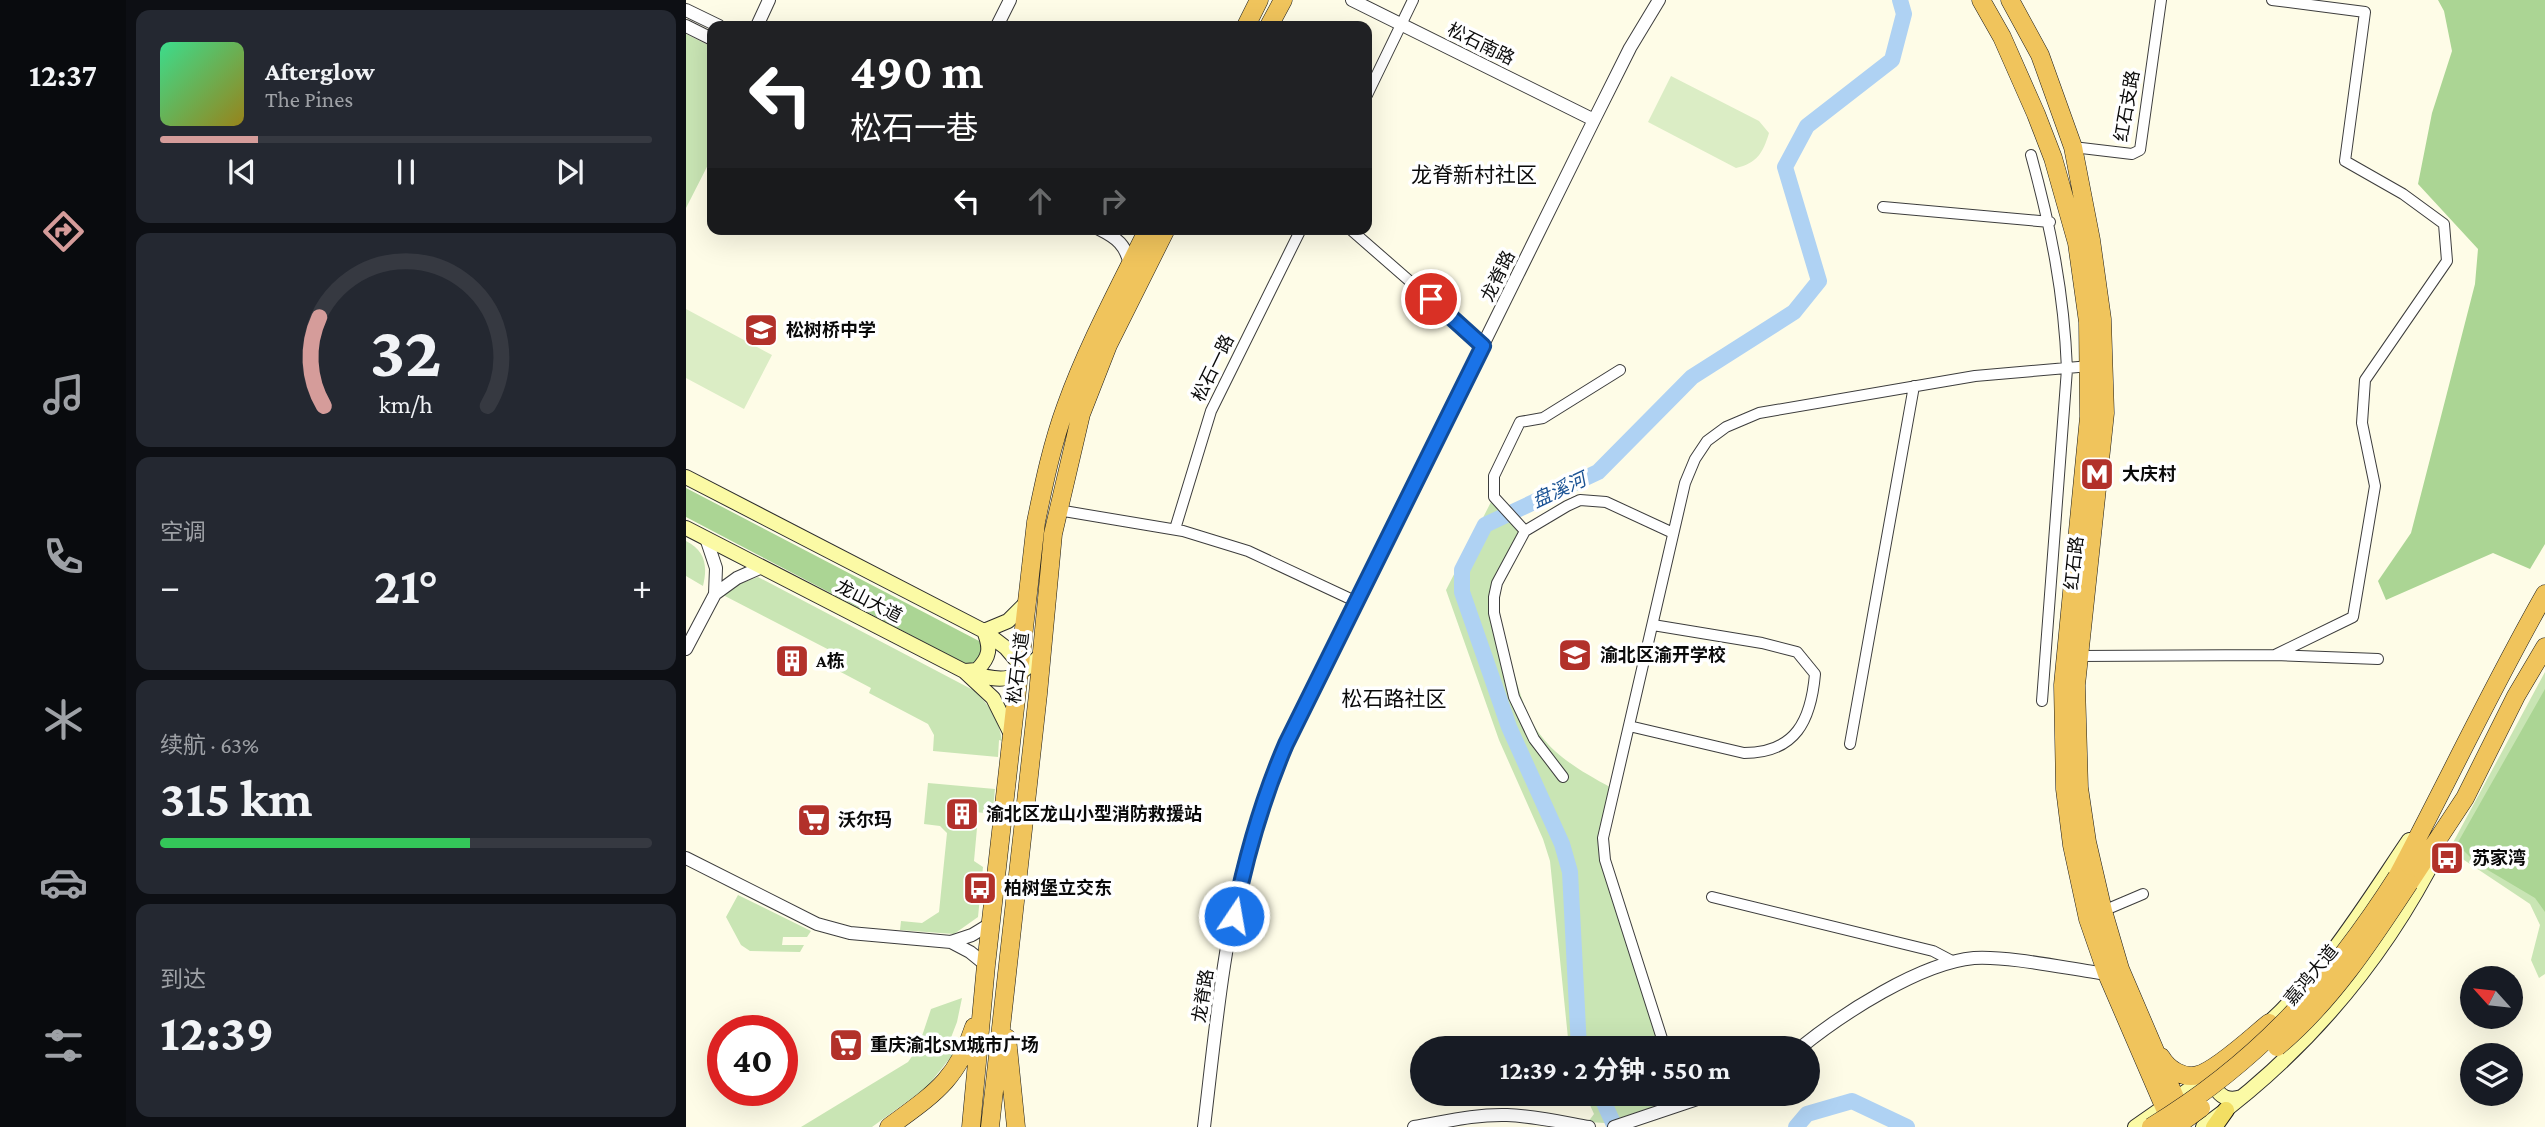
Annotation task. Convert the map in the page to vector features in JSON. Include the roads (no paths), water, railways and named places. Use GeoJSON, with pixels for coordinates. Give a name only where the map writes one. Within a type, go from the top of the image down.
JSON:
{"type":"FeatureCollection","features":[{"type":"Feature","properties":{"kind":"highway"},"geometry":{"type":"LineString","coordinates":[[1248,21],[1259,0]]}},
{"type":"Feature","properties":{"kind":"highway"},"geometry":{"type":"LineString","coordinates":[[1272,21],[1283,0]]}},
{"type":"Feature","properties":{"kind":"highway","name":"红石路"},"geometry":{"type":"LineString","coordinates":[[1981,0],[2002,37],[2036,114],[2060,183],[2077,243],[2088,322],[2089,417],[2063,685],[2065,789],[2072,845],[2088,919],[2107,974],[2171,1104]]}},
{"type":"Feature","properties":{"kind":"highway","name":"红石路"},"geometry":{"type":"LineString","coordinates":[[2010,0],[2040,55],[2073,147],[2091,240],[2102,320],[2105,413],[2078,656],[2076,696],[2079,788],[2087,842],[2103,911],[2120,969],[2152,1045],[2171,1104],[2174,1127]]}},
{"type":"Feature","properties":{"kind":"highway","name":"松石大道"},"geometry":{"type":"LineString","coordinates":[[971,1127],[990,924],[1036,522],[1048,462],[1065,407],[1093,340],[1145,235]]}},
{"type":"Feature","properties":{"kind":"highway","name":"松石大道"},"geometry":{"type":"LineString","coordinates":[[990,1127],[1053,534],[1081,414],[1108,345],[1163,235]]}},
{"type":"Feature","properties":{"kind":"highway","name":"嘉鸿大道"},"geometry":{"type":"LineString","coordinates":[[2174,1127],[2283,1041],[2330,993],[2371,940],[2403,880],[2494,684],[2545,594]]}},
{"type":"Feature","properties":{"kind":"highway","name":"嘉鸿大道"},"geometry":{"type":"LineString","coordinates":[[2151,1127],[2227,1074],[2275,1033],[2321,983],[2465,798],[2516,696],[2545,647]]}},
{"type":"Feature","properties":{"kind":"highway"},"geometry":{"type":"LineString","coordinates":[[889,1127],[935,1093],[951,1077],[964,1056],[984,990]]}},
{"type":"Feature","properties":{"kind":"highway"},"geometry":{"type":"LineString","coordinates":[[1003,992],[1016,1127]]}},
{"type":"Feature","properties":{"kind":"highway"},"geometry":{"type":"LineString","coordinates":[[2152,1045],[2172,1070],[2190,1076],[2216,1065],[2269,1023]]}},
{"type":"Feature","properties":{"kind":"highway"},"geometry":{"type":"LineString","coordinates":[[1006,1127],[1007,1040]]}},
{"type":"Feature","properties":{"kind":"highway"},"geometry":{"type":"LineString","coordinates":[[963,1127],[975,1097]]}},
{"type":"Feature","properties":{"kind":"main road","name":"龙山大道"},"geometry":{"type":"LineString","coordinates":[[686,477],[984,631],[1021,669]]}},
{"type":"Feature","properties":{"kind":"main road","name":"龙山大道"},"geometry":{"type":"LineString","coordinates":[[686,528],[964,671],[993,698],[1011,734]]}},
{"type":"Feature","properties":{"kind":"main road"},"geometry":{"type":"LineString","coordinates":[[964,671],[977,670],[987,660],[990,646],[984,631],[1008,621],[1026,603]]}},
{"type":"Feature","properties":{"kind":"main road"},"geometry":{"type":"LineString","coordinates":[[964,671],[994,680],[1021,669],[1042,653]]}},
{"type":"Feature","properties":{"kind":"main road"},"geometry":{"type":"LineString","coordinates":[[1021,669],[1038,694]]}},
{"type":"Feature","properties":{"kind":"main road","name":"嘉鸿大道"},"geometry":{"type":"LineString","coordinates":[[2135,1127],[2220,1067],[2269,1023],[2314,975],[2352,925],[2446,785]]}},
{"type":"Feature","properties":{"kind":"main road","name":"嘉鸿大道"},"geometry":{"type":"LineString","coordinates":[[2203,1127],[2296,1051],[2343,999],[2382,949],[2418,891],[2465,798]]}},
{"type":"Feature","properties":{"kind":"main road"},"geometry":{"type":"LineString","coordinates":[[2220,1067],[2214,1079],[2217,1091],[2228,1099],[2244,1096]]}},
{"type":"Feature","properties":{"kind":"main road","name":"红石路"},"geometry":{"type":"LineString","coordinates":[[2171,1104],[2188,1127]]}},
{"type":"Feature","properties":{"kind":"main road"},"geometry":{"type":"LineString","coordinates":[[2214,1127],[2227,1110]]}},
{"type":"Feature","properties":{"kind":"street"},"geometry":{"type":"LineString","coordinates":[[759,21],[769,0]]}},
{"type":"Feature","properties":{"kind":"street"},"geometry":{"type":"LineString","coordinates":[[1000,21],[1010,0]]}},
{"type":"Feature","properties":{"kind":"street","name":"松石南路"},"geometry":{"type":"LineString","coordinates":[[1352,0],[1594,120]]}},
{"type":"Feature","properties":{"kind":"street"},"geometry":{"type":"LineString","coordinates":[[1372,85],[1413,0]]}},
{"type":"Feature","properties":{"kind":"street","name":"龙脊路"},"geometry":{"type":"LineString","coordinates":[[1204,1127],[1224,977],[1247,853],[1265,794],[1286,744],[1594,120],[1630,48],[1659,0]]}},
{"type":"Feature","properties":{"kind":"street","name":"红石支路"},"geometry":{"type":"LineString","coordinates":[[2073,147],[2132,154],[2140,150],[2161,0]]}},
{"type":"Feature","properties":{"kind":"street"},"geometry":{"type":"LineString","coordinates":[[2272,0],[2365,12],[2345,161],[2403,194],[2444,224],[2447,261],[2365,380],[2362,423],[2375,486],[2353,617],[2275,655]]}},
{"type":"Feature","properties":{"kind":"street"},"geometry":{"type":"LineString","coordinates":[[686,10],[709,21]]}},
{"type":"Feature","properties":{"kind":"street"},"geometry":{"type":"LineString","coordinates":[[686,26],[707,36]]}},
{"type":"Feature","properties":{"kind":"street"},"geometry":{"type":"LineString","coordinates":[[2031,155],[2050,222],[2065,320],[2067,369],[2042,701]]}},
{"type":"Feature","properties":{"kind":"street"},"geometry":{"type":"LineString","coordinates":[[1884,206],[2050,222]]}},
{"type":"Feature","properties":{"kind":"street"},"geometry":{"type":"LineString","coordinates":[[1110,235],[1118,239],[1127,251],[1130,265]]}},
{"type":"Feature","properties":{"kind":"street","name":"松石一路"},"geometry":{"type":"LineString","coordinates":[[1175,529],[1211,411],[1298,235]]}},
{"type":"Feature","properties":{"kind":"street"},"geometry":{"type":"LineString","coordinates":[[1357,235],[1483,346]]}},
{"type":"Feature","properties":{"kind":"street"},"geometry":{"type":"LineString","coordinates":[[1661,1036],[1603,848],[1603,838],[1685,483],[1695,459],[1707,441],[1726,427],[1759,413],[1975,376],[2090,366]]}},
{"type":"Feature","properties":{"kind":"street"},"geometry":{"type":"LineString","coordinates":[[1521,528],[1494,497],[1494,476],[1520,422],[1543,418],[1620,370]]}},
{"type":"Feature","properties":{"kind":"street"},"geometry":{"type":"LineString","coordinates":[[1850,744],[1914,386]]}},
{"type":"Feature","properties":{"kind":"street"},"geometry":{"type":"LineString","coordinates":[[1563,777],[1534,739],[1514,697],[1494,613],[1497,583],[1521,528],[1580,500],[1594,500],[1606,502],[1673,533]]}},
{"type":"Feature","properties":{"kind":"street"},"geometry":{"type":"LineString","coordinates":[[1058,510],[1175,529],[1248,551],[1357,601]]}},
{"type":"Feature","properties":{"kind":"street"},"geometry":{"type":"LineString","coordinates":[[686,649],[715,594],[716,568],[706,538]]}},
{"type":"Feature","properties":{"kind":"street"},"geometry":{"type":"LineString","coordinates":[[715,594],[737,578],[762,567]]}},
{"type":"Feature","properties":{"kind":"street"},"geometry":{"type":"LineString","coordinates":[[1629,726],[1744,753],[1760,753],[1774,750],[1786,743],[1799,729],[1812,703],[1815,674],[1797,652],[1762,643],[1653,625]]}},
{"type":"Feature","properties":{"kind":"street"},"geometry":{"type":"LineString","coordinates":[[2078,656],[2275,655],[2378,659]]}},
{"type":"Feature","properties":{"kind":"street"},"geometry":{"type":"LineString","coordinates":[[686,858],[817,924],[834,930],[951,942],[986,965]]}},
{"type":"Feature","properties":{"kind":"street"},"geometry":{"type":"LineString","coordinates":[[2103,911],[2143,894]]}},
{"type":"Feature","properties":{"kind":"street"},"geometry":{"type":"LineString","coordinates":[[1712,897],[1933,951],[1952,961]]}},
{"type":"Feature","properties":{"kind":"street"},"geometry":{"type":"LineString","coordinates":[[951,942],[972,935],[990,924]]}},
{"type":"Feature","properties":{"kind":"street"},"geometry":{"type":"LineString","coordinates":[[1816,1036],[1849,1012],[1928,970],[1952,961],[1996,959],[2107,974]]}},
{"type":"Feature","properties":{"kind":"street"},"geometry":{"type":"LineString","coordinates":[[1614,1127],[1669,1106]]}},
{"type":"Feature","properties":{"kind":"street"},"geometry":{"type":"LineString","coordinates":[[1414,1127],[1479,1116],[1505,1115],[1589,1127]]}},
{"type":"Feature","properties":{"kind":"waterway","name":"盘溪河"},"geometry":{"type":"LineString","coordinates":[[1578,1036],[1570,872],[1562,844],[1509,727],[1462,592],[1462,570],[1485,525],[1598,472],[1692,377],[1794,312],[1819,281],[1785,167],[1807,126],[1892,60],[1904,14],[1900,0]]}},
{"type":"Feature","properties":{"kind":"waterway","name":"盘溪河"},"geometry":{"type":"LineString","coordinates":[[1796,1127],[1807,1114],[1852,1101],[1907,1127]]}},
{"type":"Feature","properties":{"kind":"waterway","name":"盘溪河"},"geometry":{"type":"LineString","coordinates":[[1605,1106],[1615,1127]]}},
{"type":"Feature","properties":{"kind":"place","name":"松树桥中学"},"geometry":{"type":"Point","coordinates":[761,330]}},
{"type":"Feature","properties":{"kind":"place","name":"大庆村"},"geometry":{"type":"Point","coordinates":[2097,474]}},
{"type":"Feature","properties":{"kind":"place","name":"渝北区渝开学校"},"geometry":{"type":"Point","coordinates":[1575,655]}},
{"type":"Feature","properties":{"kind":"place","name":"A栋"},"geometry":{"type":"Point","coordinates":[792,661]}},
{"type":"Feature","properties":{"kind":"place","name":"渝北区龙山小型消防救援站"},"geometry":{"type":"Point","coordinates":[962,814]}},
{"type":"Feature","properties":{"kind":"place","name":"沃尔玛"},"geometry":{"type":"Point","coordinates":[814,820]}},
{"type":"Feature","properties":{"kind":"place","name":"苏家湾"},"geometry":{"type":"Point","coordinates":[2447,858]}},
{"type":"Feature","properties":{"kind":"place","name":"柏树堡立交东"},"geometry":{"type":"Point","coordinates":[980,888]}},
{"type":"Feature","properties":{"kind":"place","name":"重庆渝北SM城市广场"},"geometry":{"type":"Point","coordinates":[846,1045]}},
{"type":"Feature","properties":{"kind":"district","name":"龙脊新村社区"},"geometry":{"type":"Point","coordinates":[1474,175]}},
{"type":"Feature","properties":{"kind":"district","name":"松石路社区"},"geometry":{"type":"Point","coordinates":[1394,699]}}]}
